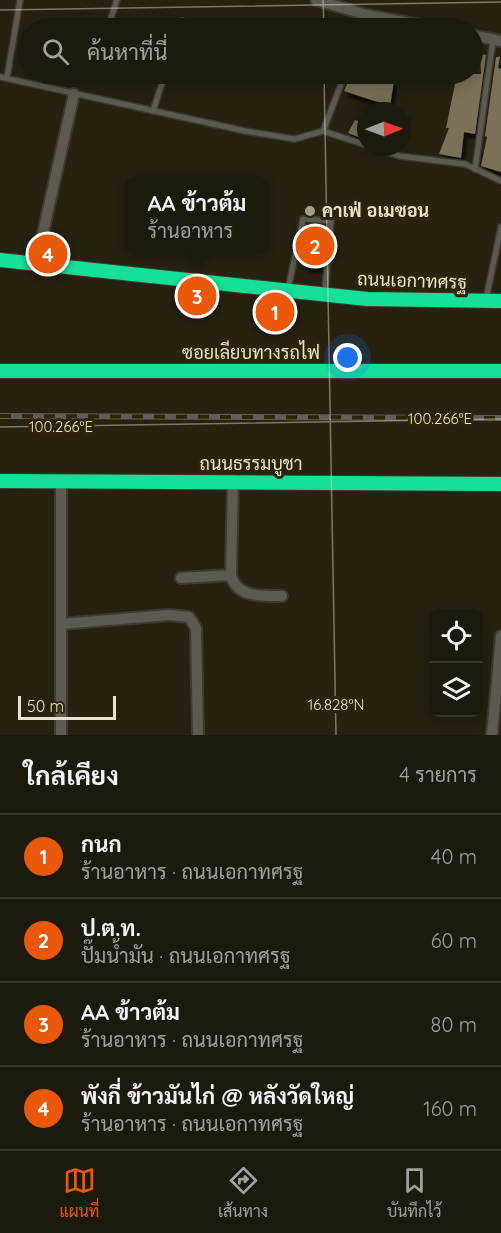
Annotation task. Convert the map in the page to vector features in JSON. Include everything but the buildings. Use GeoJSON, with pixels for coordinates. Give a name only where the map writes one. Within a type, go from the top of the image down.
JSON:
{"type":"FeatureCollection","features":[{"type":"Feature","properties":{"kind":"main road","name":"ถนนเอกาทศรฐ"},"geometry":{"type":"LineString","coordinates":[[0,260],[367,299],[501,300]]}},
{"type":"Feature","properties":{"kind":"main road","name":"ซอยเลียบทางรถไฟ"},"geometry":{"type":"LineString","coordinates":[[0,371],[501,371]]}},
{"type":"Feature","properties":{"kind":"main road","name":"ถนนธรรมบูชา"},"geometry":{"type":"LineString","coordinates":[[0,481],[501,484]]}},
{"type":"Feature","properties":{"kind":"street"},"geometry":{"type":"LineString","coordinates":[[316,0],[382,18]]}},
{"type":"Feature","properties":{"kind":"street"},"geometry":{"type":"LineString","coordinates":[[36,264],[74,94]]}},
{"type":"Feature","properties":{"kind":"street"},"geometry":{"type":"LineString","coordinates":[[61,482],[61,735]]}},
{"type":"Feature","properties":{"kind":"street"},"geometry":{"type":"LineString","coordinates":[[233,482],[231,575],[234,586],[246,593],[258,596],[282,596]]}},
{"type":"Feature","properties":{"kind":"street"},"geometry":{"type":"LineString","coordinates":[[181,578],[231,575]]}},
{"type":"Feature","properties":{"kind":"street"},"geometry":{"type":"LineString","coordinates":[[61,624],[169,615],[189,617],[196,628],[198,735]]}},
{"type":"Feature","properties":{"kind":"street"},"geometry":{"type":"LineString","coordinates":[[492,735],[501,636]]}},
{"type":"Feature","properties":{"kind":"lane"},"geometry":{"type":"LineString","coordinates":[[18,81],[3,77],[20,0]]}},
{"type":"Feature","properties":{"kind":"lane"},"geometry":{"type":"LineString","coordinates":[[111,18],[117,0]]}},
{"type":"Feature","properties":{"kind":"lane"},"geometry":{"type":"LineString","coordinates":[[475,169],[497,40]]}},
{"type":"Feature","properties":{"kind":"lane"},"geometry":{"type":"LineString","coordinates":[[32,84],[245,131],[295,139],[323,131],[357,143]]}},
{"type":"Feature","properties":{"kind":"lane"},"geometry":{"type":"LineString","coordinates":[[153,111],[162,84]]}},
{"type":"Feature","properties":{"kind":"lane"},"geometry":{"type":"LineString","coordinates":[[323,131],[341,84]]}},
{"type":"Feature","properties":{"kind":"lane"},"geometry":{"type":"LineString","coordinates":[[399,156],[465,164],[501,181]]}},
{"type":"Feature","properties":{"kind":"lane"},"geometry":{"type":"LineString","coordinates":[[288,291],[303,219],[331,221],[324,294]]}},
{"type":"Feature","properties":{"kind":"lane"},"geometry":{"type":"LineString","coordinates":[[486,300],[501,227]]}},
{"type":"Feature","properties":{"kind":"railway"},"geometry":{"type":"LineString","coordinates":[[0,416],[501,418]]}},
{"type":"Feature","properties":{"kind":"traffic: fast"},"geometry":{"type":"LineString","coordinates":[[0,260],[367,299],[501,301]]}},
{"type":"Feature","properties":{"kind":"traffic: fast"},"geometry":{"type":"LineString","coordinates":[[0,371],[501,371]]}},
{"type":"Feature","properties":{"kind":"traffic: fast"},"geometry":{"type":"LineString","coordinates":[[0,481],[501,484]]}},
{"type":"Feature","properties":{"kind":"place","name":"คาเฟ่ อเมซอน"},"geometry":{"type":"Point","coordinates":[310,211]}},
{"type":"Feature","properties":{"kind":"place","name":"ป.ต.ท."},"geometry":{"type":"Point","coordinates":[315,246]}},
{"type":"Feature","properties":{"kind":"place","name":"พังกี่ ข้าวมันไก่ @ หลังวัดใหญ่"},"geometry":{"type":"Point","coordinates":[48,254]}},
{"type":"Feature","properties":{"kind":"place","name":"AA ข้าวต้ม"},"geometry":{"type":"Point","coordinates":[197,296]}},
{"type":"Feature","properties":{"kind":"place","name":"กนก"},"geometry":{"type":"Point","coordinates":[275,312]}}]}
